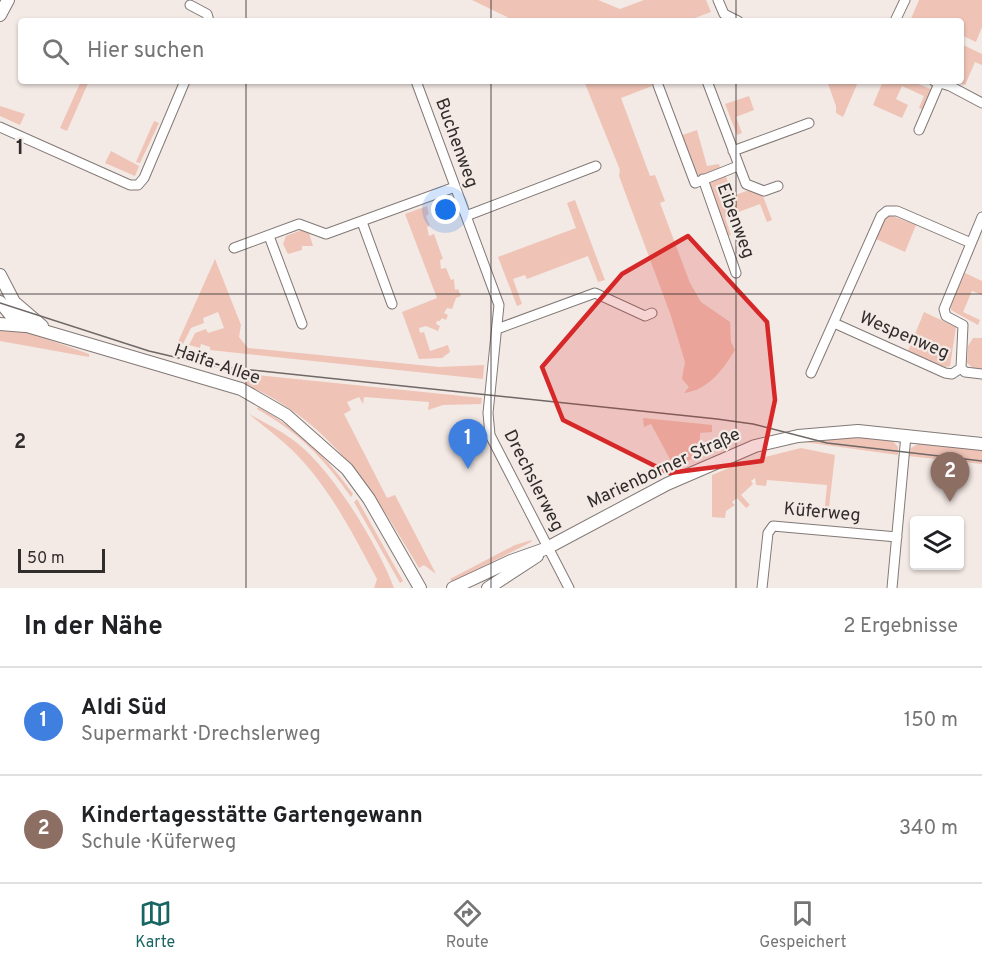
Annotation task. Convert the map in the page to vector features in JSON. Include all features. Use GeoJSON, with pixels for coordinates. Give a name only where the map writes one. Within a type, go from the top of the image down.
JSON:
{"type":"FeatureCollection","features":[{"type":"Feature","properties":{"kind":"street"},"geometry":{"type":"LineString","coordinates":[[0,15],[8,0]]}},
{"type":"Feature","properties":{"kind":"street"},"geometry":{"type":"LineString","coordinates":[[718,0],[724,14],[731,18]]}},
{"type":"Feature","properties":{"kind":"street"},"geometry":{"type":"LineString","coordinates":[[896,18],[905,0]]}},
{"type":"Feature","properties":{"kind":"street"},"geometry":{"type":"LineString","coordinates":[[190,5],[203,10],[207,18]]}},
{"type":"Feature","properties":{"kind":"street"},"geometry":{"type":"LineString","coordinates":[[0,127],[130,185],[138,184],[144,178],[184,84]]}},
{"type":"Feature","properties":{"kind":"street","name":"Buchenweg"},"geometry":{"type":"LineString","coordinates":[[415,84],[498,301],[490,383]]}},
{"type":"Feature","properties":{"kind":"street","name":"Eibenweg"},"geometry":{"type":"LineString","coordinates":[[708,84],[746,184],[764,191],[778,186]]}},
{"type":"Feature","properties":{"kind":"street"},"geometry":{"type":"LineString","coordinates":[[919,130],[937,84]]}},
{"type":"Feature","properties":{"kind":"street"},"geometry":{"type":"LineString","coordinates":[[944,84],[982,103]]}},
{"type":"Feature","properties":{"kind":"street","name":"Eibenweg"},"geometry":{"type":"LineString","coordinates":[[658,85],[695,183],[738,166]]}},
{"type":"Feature","properties":{"kind":"street"},"geometry":{"type":"LineString","coordinates":[[733,151],[809,123]]}},
{"type":"Feature","properties":{"kind":"street","name":"Buchenweg"},"geometry":{"type":"LineString","coordinates":[[466,216],[596,166]]}},
{"type":"Feature","properties":{"kind":"street","name":"Eibenweg"},"geometry":{"type":"LineString","coordinates":[[703,179],[736,273]]}},
{"type":"Feature","properties":{"kind":"street"},"geometry":{"type":"LineString","coordinates":[[234,248],[299,224],[326,234],[455,187]]}},
{"type":"Feature","properties":{"kind":"street","name":"Wespenweg"},"geometry":{"type":"LineString","coordinates":[[811,373],[882,216],[887,211],[897,211],[971,243]]}},
{"type":"Feature","properties":{"kind":"street"},"geometry":{"type":"LineString","coordinates":[[961,368],[959,361],[964,328],[960,322],[946,316],[944,304],[982,217]]}},
{"type":"Feature","properties":{"kind":"street"},"geometry":{"type":"LineString","coordinates":[[362,222],[392,304]]}},
{"type":"Feature","properties":{"kind":"street"},"geometry":{"type":"LineString","coordinates":[[269,236],[302,324]]}},
{"type":"Feature","properties":{"kind":"street"},"geometry":{"type":"LineString","coordinates":[[2,280],[0,303],[5,313],[30,324]]}},
{"type":"Feature","properties":{"kind":"street","name":"Haifa-Allee"},"geometry":{"type":"LineString","coordinates":[[2,280],[30,324],[241,389],[299,424],[346,469],[369,499],[420,588]]}},
{"type":"Feature","properties":{"kind":"street"},"geometry":{"type":"LineString","coordinates":[[497,329],[595,293],[645,316],[652,313]]}},
{"type":"Feature","properties":{"kind":"street","name":"Wespenweg"},"geometry":{"type":"LineString","coordinates":[[834,323],[945,373],[952,374],[961,368],[965,372],[982,374]]}},
{"type":"Feature","properties":{"kind":"street"},"geometry":{"type":"LineString","coordinates":[[0,324],[30,324]]}},
{"type":"Feature","properties":{"kind":"street","name":"Drechslerweg"},"geometry":{"type":"LineString","coordinates":[[490,383],[488,413],[490,435],[569,588]]}},
{"type":"Feature","properties":{"kind":"street","name":"Marienborner Straße"},"geometry":{"type":"LineString","coordinates":[[488,588],[547,549],[667,484],[755,446],[787,438],[858,431],[982,444]]}},
{"type":"Feature","properties":{"kind":"street"},"geometry":{"type":"LineString","coordinates":[[892,588],[906,435]]}},
{"type":"Feature","properties":{"kind":"street","name":"Küferweg"},"geometry":{"type":"LineString","coordinates":[[762,588],[768,533],[773,526],[897,537]]}},
{"type":"Feature","properties":{"kind":"street","name":"Marienborner Straße"},"geometry":{"type":"LineString","coordinates":[[453,588],[511,561],[547,549]]}},
{"type":"Feature","properties":{"kind":"highlighted area"},"geometry":{"type":"Polygon","coordinates":[[[688,236],[767,322],[775,400],[762,461],[669,473],[563,420],[542,367],[622,274],[688,236]]]}},
{"type":"Feature","properties":{"kind":"shaded area"},"geometry":{"type":"Polygon","coordinates":[[[472,0],[598,0],[620,9],[644,0],[706,0],[711,12],[695,18],[509,18],[472,0]]]}},
{"type":"Feature","properties":{"kind":"shaded area"},"geometry":{"type":"Polygon","coordinates":[[[919,0],[982,0],[982,27],[976,42],[964,36],[964,18],[911,18],[919,0]]]}},
{"type":"Feature","properties":{"kind":"shaded area"},"geometry":{"type":"Polygon","coordinates":[[[964,45],[982,54],[982,65],[975,62],[965,85],[962,84],[964,45]]]}},
{"type":"Feature","properties":{"kind":"shaded area"},"geometry":{"type":"Polygon","coordinates":[[[80,84],[88,84],[67,131],[60,128],[80,84]]]}},
{"type":"Feature","properties":{"kind":"shaded area"},"geometry":{"type":"Polygon","coordinates":[[[585,84],[657,84],[621,98],[650,176],[655,175],[665,201],[660,203],[690,283],[701,302],[730,322],[731,342],[735,350],[714,378],[693,391],[684,393],[689,387],[682,379],[685,362],[671,316],[619,176],[620,170],[585,84]]]}},
{"type":"Feature","properties":{"kind":"shaded area"},"geometry":{"type":"Polygon","coordinates":[[[828,84],[857,84],[843,117],[836,113],[836,106],[828,84]]]}},
{"type":"Feature","properties":{"kind":"shaded area"},"geometry":{"type":"Polygon","coordinates":[[[882,84],[918,84],[933,90],[924,110],[919,108],[924,96],[902,86],[896,99],[908,105],[902,118],[873,105],[882,84]]]}},
{"type":"Feature","properties":{"kind":"shaded area"},"geometry":{"type":"Polygon","coordinates":[[[749,96],[754,110],[736,117],[742,133],[737,135],[725,104],[749,96]]]}},
{"type":"Feature","properties":{"kind":"shaded area"},"geometry":{"type":"Polygon","coordinates":[[[0,106],[25,114],[20,125],[0,116],[0,106]]]}},
{"type":"Feature","properties":{"kind":"shaded area"},"geometry":{"type":"Polygon","coordinates":[[[154,121],[159,123],[140,163],[136,162],[154,121]]]}},
{"type":"Feature","properties":{"kind":"shaded area"},"geometry":{"type":"Polygon","coordinates":[[[697,130],[707,166],[719,164],[720,168],[698,176],[697,172],[694,173],[680,136],[697,130]]]}},
{"type":"Feature","properties":{"kind":"shaded area"},"geometry":{"type":"Polygon","coordinates":[[[111,151],[139,166],[135,176],[105,163],[111,151]]]}},
{"type":"Feature","properties":{"kind":"shaded area"},"geometry":{"type":"Polygon","coordinates":[[[725,174],[733,196],[749,190],[763,196],[772,220],[767,222],[760,204],[725,217],[731,235],[726,237],[709,184],[725,174]]]}},
{"type":"Feature","properties":{"kind":"shaded area"},"geometry":{"type":"Polygon","coordinates":[[[575,200],[605,280],[598,282],[588,256],[527,279],[525,275],[513,279],[522,304],[517,306],[498,257],[576,228],[567,203],[575,200]]]}},
{"type":"Feature","properties":{"kind":"shaded area"},"geometry":{"type":"Polygon","coordinates":[[[427,206],[429,236],[434,234],[443,259],[440,260],[441,269],[446,268],[451,280],[454,279],[455,290],[458,289],[461,296],[456,298],[452,309],[447,308],[444,313],[448,315],[446,320],[442,318],[437,321],[436,324],[440,326],[438,331],[426,326],[419,328],[420,333],[424,332],[430,351],[448,345],[450,352],[442,358],[419,359],[402,312],[437,298],[405,214],[427,206]]]}},
{"type":"Feature","properties":{"kind":"shaded area"},"geometry":{"type":"Polygon","coordinates":[[[890,215],[916,225],[905,252],[876,239],[885,219],[890,215]]]}},
{"type":"Feature","properties":{"kind":"shaded area"},"geometry":{"type":"Polygon","coordinates":[[[302,230],[309,233],[313,246],[302,246],[302,250],[288,254],[283,244],[286,236],[302,230]]]}},
{"type":"Feature","properties":{"kind":"shaded area"},"geometry":{"type":"Polygon","coordinates":[[[215,259],[241,325],[239,337],[248,348],[439,367],[484,365],[483,379],[210,350],[210,347],[201,344],[200,348],[189,345],[195,333],[206,329],[208,333],[224,328],[218,312],[203,318],[204,323],[191,328],[183,344],[178,342],[215,259]]]}},
{"type":"Feature","properties":{"kind":"shaded area"},"geometry":{"type":"Polygon","coordinates":[[[965,273],[982,281],[982,295],[972,291],[963,312],[980,320],[978,325],[951,310],[950,306],[965,273]]]}},
{"type":"Feature","properties":{"kind":"shaded area"},"geometry":{"type":"Polygon","coordinates":[[[924,312],[956,327],[950,366],[945,367],[908,351],[924,312]]]}},
{"type":"Feature","properties":{"kind":"shaded area"},"geometry":{"type":"Polygon","coordinates":[[[0,328],[27,332],[89,354],[89,357],[0,341],[0,328]]]}},
{"type":"Feature","properties":{"kind":"shaded area"},"geometry":{"type":"Polygon","coordinates":[[[973,338],[982,338],[982,370],[973,368],[967,363],[968,346],[973,338]]]}},
{"type":"Feature","properties":{"kind":"shaded area"},"geometry":{"type":"Polygon","coordinates":[[[247,374],[482,398],[481,404],[443,405],[428,410],[429,402],[364,397],[363,404],[359,397],[347,402],[351,410],[344,414],[387,498],[395,495],[436,574],[424,565],[419,568],[385,512],[348,462],[303,418],[276,400],[246,385],[247,374]]]}},
{"type":"Feature","properties":{"kind":"shaded area"},"geometry":{"type":"Polygon","coordinates":[[[258,407],[299,434],[311,445],[353,494],[351,497],[309,447],[285,427],[257,409],[258,407]]]}},
{"type":"Feature","properties":{"kind":"shaded area"},"geometry":{"type":"Polygon","coordinates":[[[249,414],[291,439],[325,471],[366,531],[394,588],[374,588],[377,579],[339,511],[318,479],[287,445],[249,414]]]}},
{"type":"Feature","properties":{"kind":"shaded area"},"geometry":{"type":"Polygon","coordinates":[[[643,418],[712,425],[712,432],[700,433],[700,455],[667,471],[665,465],[671,461],[651,424],[644,427],[643,418]]]}},
{"type":"Feature","properties":{"kind":"shaded area"},"geometry":{"type":"Polygon","coordinates":[[[847,437],[891,439],[898,447],[898,455],[804,442],[847,437]]]}},
{"type":"Feature","properties":{"kind":"shaded area"},"geometry":{"type":"Polygon","coordinates":[[[920,443],[982,449],[982,464],[908,456],[911,448],[920,443]]]}},
{"type":"Feature","properties":{"kind":"shaded area"},"geometry":{"type":"Polygon","coordinates":[[[801,448],[835,455],[829,507],[825,506],[827,485],[767,480],[766,486],[756,485],[755,478],[751,481],[753,484],[741,495],[750,505],[746,508],[737,498],[732,502],[735,505],[726,511],[725,518],[712,517],[712,475],[741,463],[801,448]]]}},
{"type":"Feature","properties":{"kind":"shaded area"},"geometry":{"type":"Polygon","coordinates":[[[357,499],[403,581],[400,583],[354,502],[357,499]]]}},
{"type":"Feature","properties":{"kind":"shaded area"},"geometry":{"type":"Polygon","coordinates":[[[532,540],[452,582],[450,579],[515,545],[532,540]]]}},
{"type":"Feature","properties":{"kind":"tram line"},"geometry":{"type":"LineString","coordinates":[[0,303],[149,351],[213,366],[717,419],[753,424],[827,443],[982,461]]}},
{"type":"Feature","properties":{"kind":"place","name":"Aldi Süd"},"geometry":{"type":"Point","coordinates":[468,469]}},
{"type":"Feature","properties":{"kind":"place","name":"Kindertagesstätte Gartengewann"},"geometry":{"type":"Point","coordinates":[950,502]}}]}
